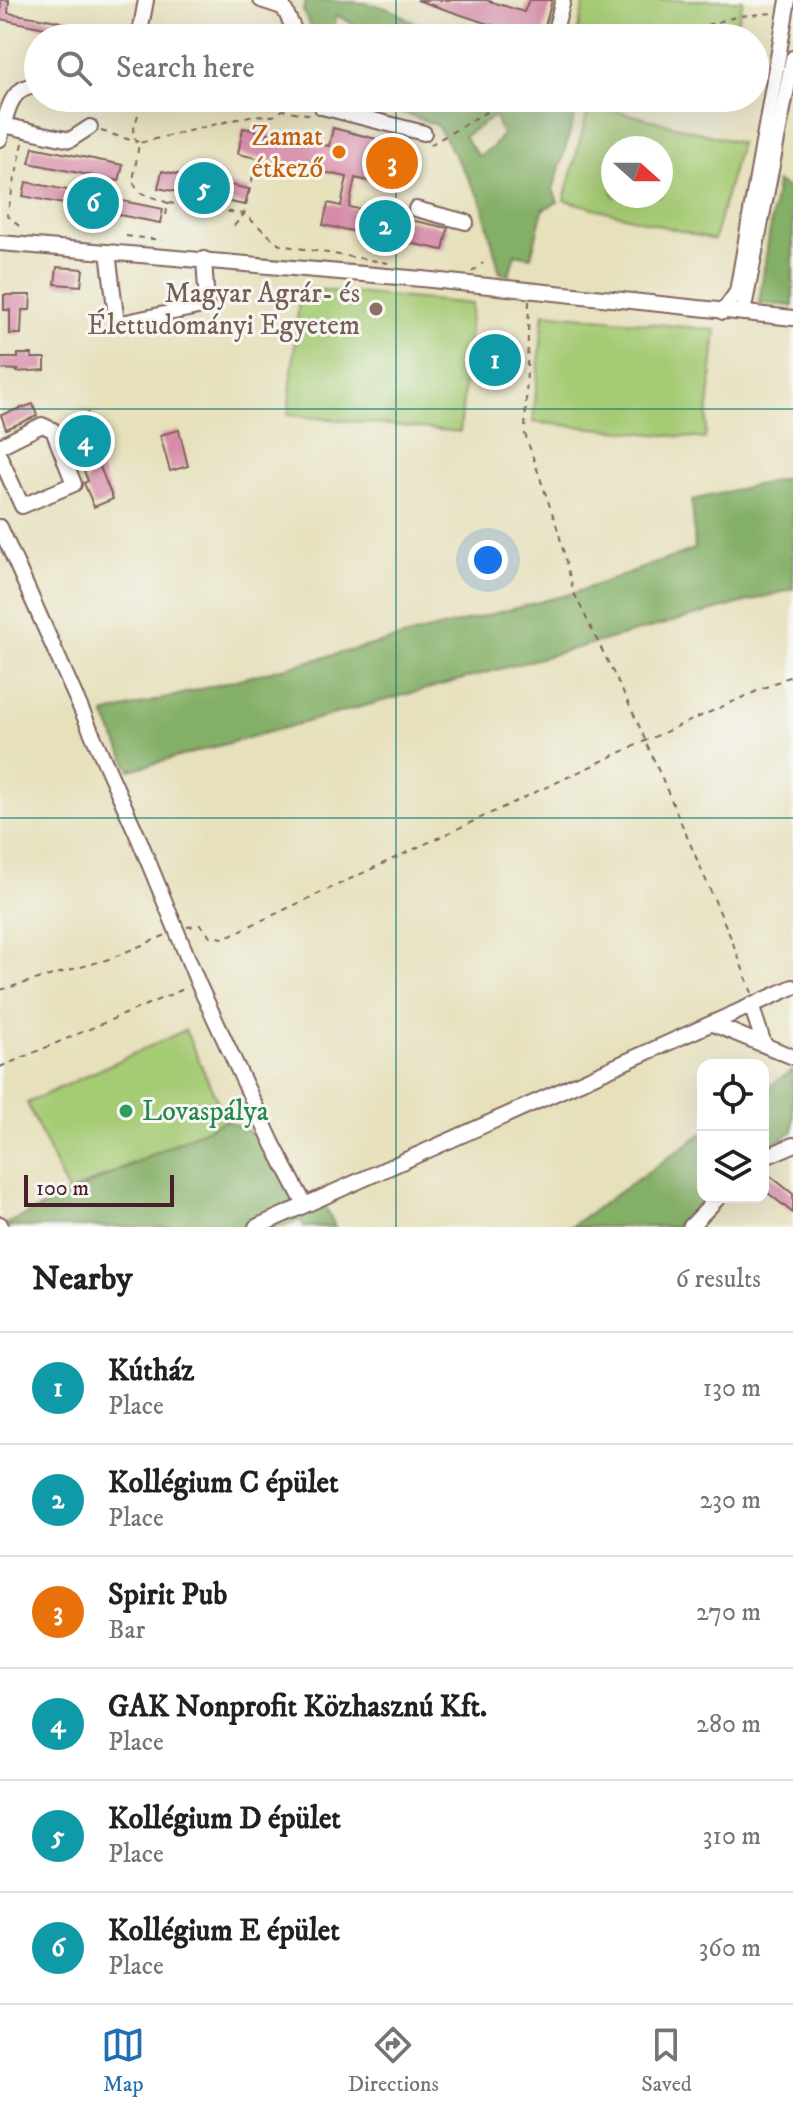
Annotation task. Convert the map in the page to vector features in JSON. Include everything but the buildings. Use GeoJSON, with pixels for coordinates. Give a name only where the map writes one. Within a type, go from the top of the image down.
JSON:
{"type":"FeatureCollection","features":[{"type":"Feature","properties":{"kind":"street"},"geometry":{"type":"LineString","coordinates":[[142,24],[146,0]]}},
{"type":"Feature","properties":{"kind":"street"},"geometry":{"type":"LineString","coordinates":[[261,0],[281,4],[291,24]]}},
{"type":"Feature","properties":{"kind":"street"},"geometry":{"type":"LineString","coordinates":[[557,24],[563,0]]}},
{"type":"Feature","properties":{"kind":"street"},"geometry":{"type":"LineString","coordinates":[[743,313],[787,6]]}},
{"type":"Feature","properties":{"kind":"street"},"geometry":{"type":"LineString","coordinates":[[723,312],[737,292],[793,58]]}},
{"type":"Feature","properties":{"kind":"street"},"geometry":{"type":"LineString","coordinates":[[24,88],[5,100],[2,132],[26,130],[70,140],[90,127]]}},
{"type":"Feature","properties":{"kind":"street"},"geometry":{"type":"LineString","coordinates":[[350,112],[427,139]]}},
{"type":"Feature","properties":{"kind":"street"},"geometry":{"type":"LineString","coordinates":[[416,209],[466,222]]}},
{"type":"Feature","properties":{"kind":"street"},"geometry":{"type":"LineString","coordinates":[[0,243],[204,259],[793,318]]}},
{"type":"Feature","properties":{"kind":"street"},"geometry":{"type":"LineString","coordinates":[[108,252],[117,324],[207,305],[204,259]]}},
{"type":"Feature","properties":{"kind":"street"},"geometry":{"type":"LineString","coordinates":[[0,446],[42,425],[53,430],[74,484],[22,506],[0,457]]}},
{"type":"Feature","properties":{"kind":"street"},"geometry":{"type":"LineString","coordinates":[[0,527],[198,983],[305,1205]]}},
{"type":"Feature","properties":{"kind":"street"},"geometry":{"type":"LineString","coordinates":[[256,1227],[793,987]]}},
{"type":"Feature","properties":{"kind":"street"},"geometry":{"type":"LineString","coordinates":[[753,1004],[764,1044]]}},
{"type":"Feature","properties":{"kind":"street"},"geometry":{"type":"LineString","coordinates":[[713,1024],[793,1057]]}},
{"type":"Feature","properties":{"kind":"street"},"geometry":{"type":"LineString","coordinates":[[769,1155],[793,1145]]}},
{"type":"Feature","properties":{"kind":"street"},"geometry":{"type":"LineString","coordinates":[[690,1227],[713,1203]]}},
{"type":"Feature","properties":{"kind":"path"},"geometry":{"type":"LineString","coordinates":[[710,24],[787,6]]}},
{"type":"Feature","properties":{"kind":"path"},"geometry":{"type":"LineString","coordinates":[[139,112],[132,135],[139,143],[133,182],[139,192],[168,203],[244,214],[280,245],[394,264]]}},
{"type":"Feature","properties":{"kind":"path"},"geometry":{"type":"LineString","coordinates":[[90,127],[139,143],[254,115],[273,116],[280,112]]}},
{"type":"Feature","properties":{"kind":"path"},"geometry":{"type":"LineString","coordinates":[[294,112],[316,116],[317,112]]}},
{"type":"Feature","properties":{"kind":"path"},"geometry":{"type":"LineString","coordinates":[[427,139],[482,112]]}},
{"type":"Feature","properties":{"kind":"path"},"geometry":{"type":"LineString","coordinates":[[19,226],[7,215],[26,130]]}},
{"type":"Feature","properties":{"kind":"path"},"geometry":{"type":"LineString","coordinates":[[234,226],[244,214],[253,176]]}},
{"type":"Feature","properties":{"kind":"path"},"geometry":{"type":"LineString","coordinates":[[166,215],[168,203]]}},
{"type":"Feature","properties":{"kind":"path"},"geometry":{"type":"LineString","coordinates":[[126,236],[162,240]]}},
{"type":"Feature","properties":{"kind":"path"},"geometry":{"type":"LineString","coordinates":[[466,274],[474,272],[483,263]]}},
{"type":"Feature","properties":{"kind":"path"},"geometry":{"type":"LineString","coordinates":[[529,291],[525,434],[558,530],[574,593],[645,741],[731,938],[753,1004]]}},
{"type":"Feature","properties":{"kind":"path"},"geometry":{"type":"LineString","coordinates":[[0,990],[109,959],[196,924],[210,936],[224,938],[793,675]]}},
{"type":"Feature","properties":{"kind":"path"},"geometry":{"type":"LineString","coordinates":[[0,1067],[198,983]]}},
{"type":"Feature","properties":{"kind":"green space"},"geometry":{"type":"Polygon","coordinates":[[[306,0],[345,1],[388,8],[407,20],[421,24],[354,24],[336,15],[335,24],[309,24],[303,11],[306,0]]]}},
{"type":"Feature","properties":{"kind":"green space"},"geometry":{"type":"Polygon","coordinates":[[[585,0],[743,0],[737,24],[579,24],[585,0]]]}},
{"type":"Feature","properties":{"kind":"green space"},"geometry":{"type":"Polygon","coordinates":[[[401,112],[576,112],[553,190],[558,202],[543,209],[531,257],[515,254],[509,275],[500,273],[481,200],[437,125],[401,112]],[[495,116],[464,136],[478,156],[493,147],[502,135],[495,116]]]}},
{"type":"Feature","properties":{"kind":"green space"},"geometry":{"type":"Polygon","coordinates":[[[588,112],[621,112],[740,143],[714,240],[564,200],[588,112]]]}},
{"type":"Feature","properties":{"kind":"green space"},"geometry":{"type":"Polygon","coordinates":[[[777,182],[793,191],[793,306],[759,303],[777,182]]]}},
{"type":"Feature","properties":{"kind":"green space"},"geometry":{"type":"Polygon","coordinates":[[[300,288],[472,304],[460,432],[288,415],[300,288]]]}},
{"type":"Feature","properties":{"kind":"green space"},"geometry":{"type":"Polygon","coordinates":[[[544,313],[716,330],[705,439],[533,422],[544,313]]]}},
{"type":"Feature","properties":{"kind":"green space"},"geometry":{"type":"Polygon","coordinates":[[[782,479],[793,480],[793,589],[130,770],[104,714],[574,593],[695,549],[692,500],[782,479]]]}},
{"type":"Feature","properties":{"kind":"green space","name":"Lovaspálya"},"geometry":{"type":"Polygon","coordinates":[[[185,1030],[226,1120],[68,1193],[27,1103],[185,1030]]]}},
{"type":"Feature","properties":{"kind":"green space"},"geometry":{"type":"Polygon","coordinates":[[[793,1070],[793,1131],[769,1146],[769,1131],[769,1087],[793,1070]]]}},
{"type":"Feature","properties":{"kind":"green space"},"geometry":{"type":"Polygon","coordinates":[[[226,1120],[273,1144],[305,1205],[322,1198],[335,1227],[304,1227],[301,1220],[284,1227],[0,1227],[226,1120]]]}},
{"type":"Feature","properties":{"kind":"green space"},"geometry":{"type":"Polygon","coordinates":[[[697,1137],[697,1203],[701,1203],[676,1227],[570,1227],[697,1137]]]}},
{"type":"Feature","properties":{"kind":"place","name":"Zamat étkező"},"geometry":{"type":"Point","coordinates":[339,152]}},
{"type":"Feature","properties":{"kind":"place","name":"Spirit Pub"},"geometry":{"type":"Point","coordinates":[392,163]}},
{"type":"Feature","properties":{"kind":"place","name":"Kollégium D épület"},"geometry":{"type":"Point","coordinates":[204,188]}},
{"type":"Feature","properties":{"kind":"place","name":"Kollégium E épület"},"geometry":{"type":"Point","coordinates":[93,203]}},
{"type":"Feature","properties":{"kind":"place","name":"Kollégium C épület"},"geometry":{"type":"Point","coordinates":[385,226]}},
{"type":"Feature","properties":{"kind":"place","name":"Magyar Agrár- és Élettudományi Egyetem"},"geometry":{"type":"Point","coordinates":[376,309]}},
{"type":"Feature","properties":{"kind":"place","name":"Kútház"},"geometry":{"type":"Point","coordinates":[495,360]}},
{"type":"Feature","properties":{"kind":"place","name":"GAK Nonprofit Közhasznú Kft."},"geometry":{"type":"Point","coordinates":[85,441]}},
{"type":"Feature","properties":{"kind":"place","name":"Lovaspálya"},"geometry":{"type":"Point","coordinates":[126,1111]}}]}
